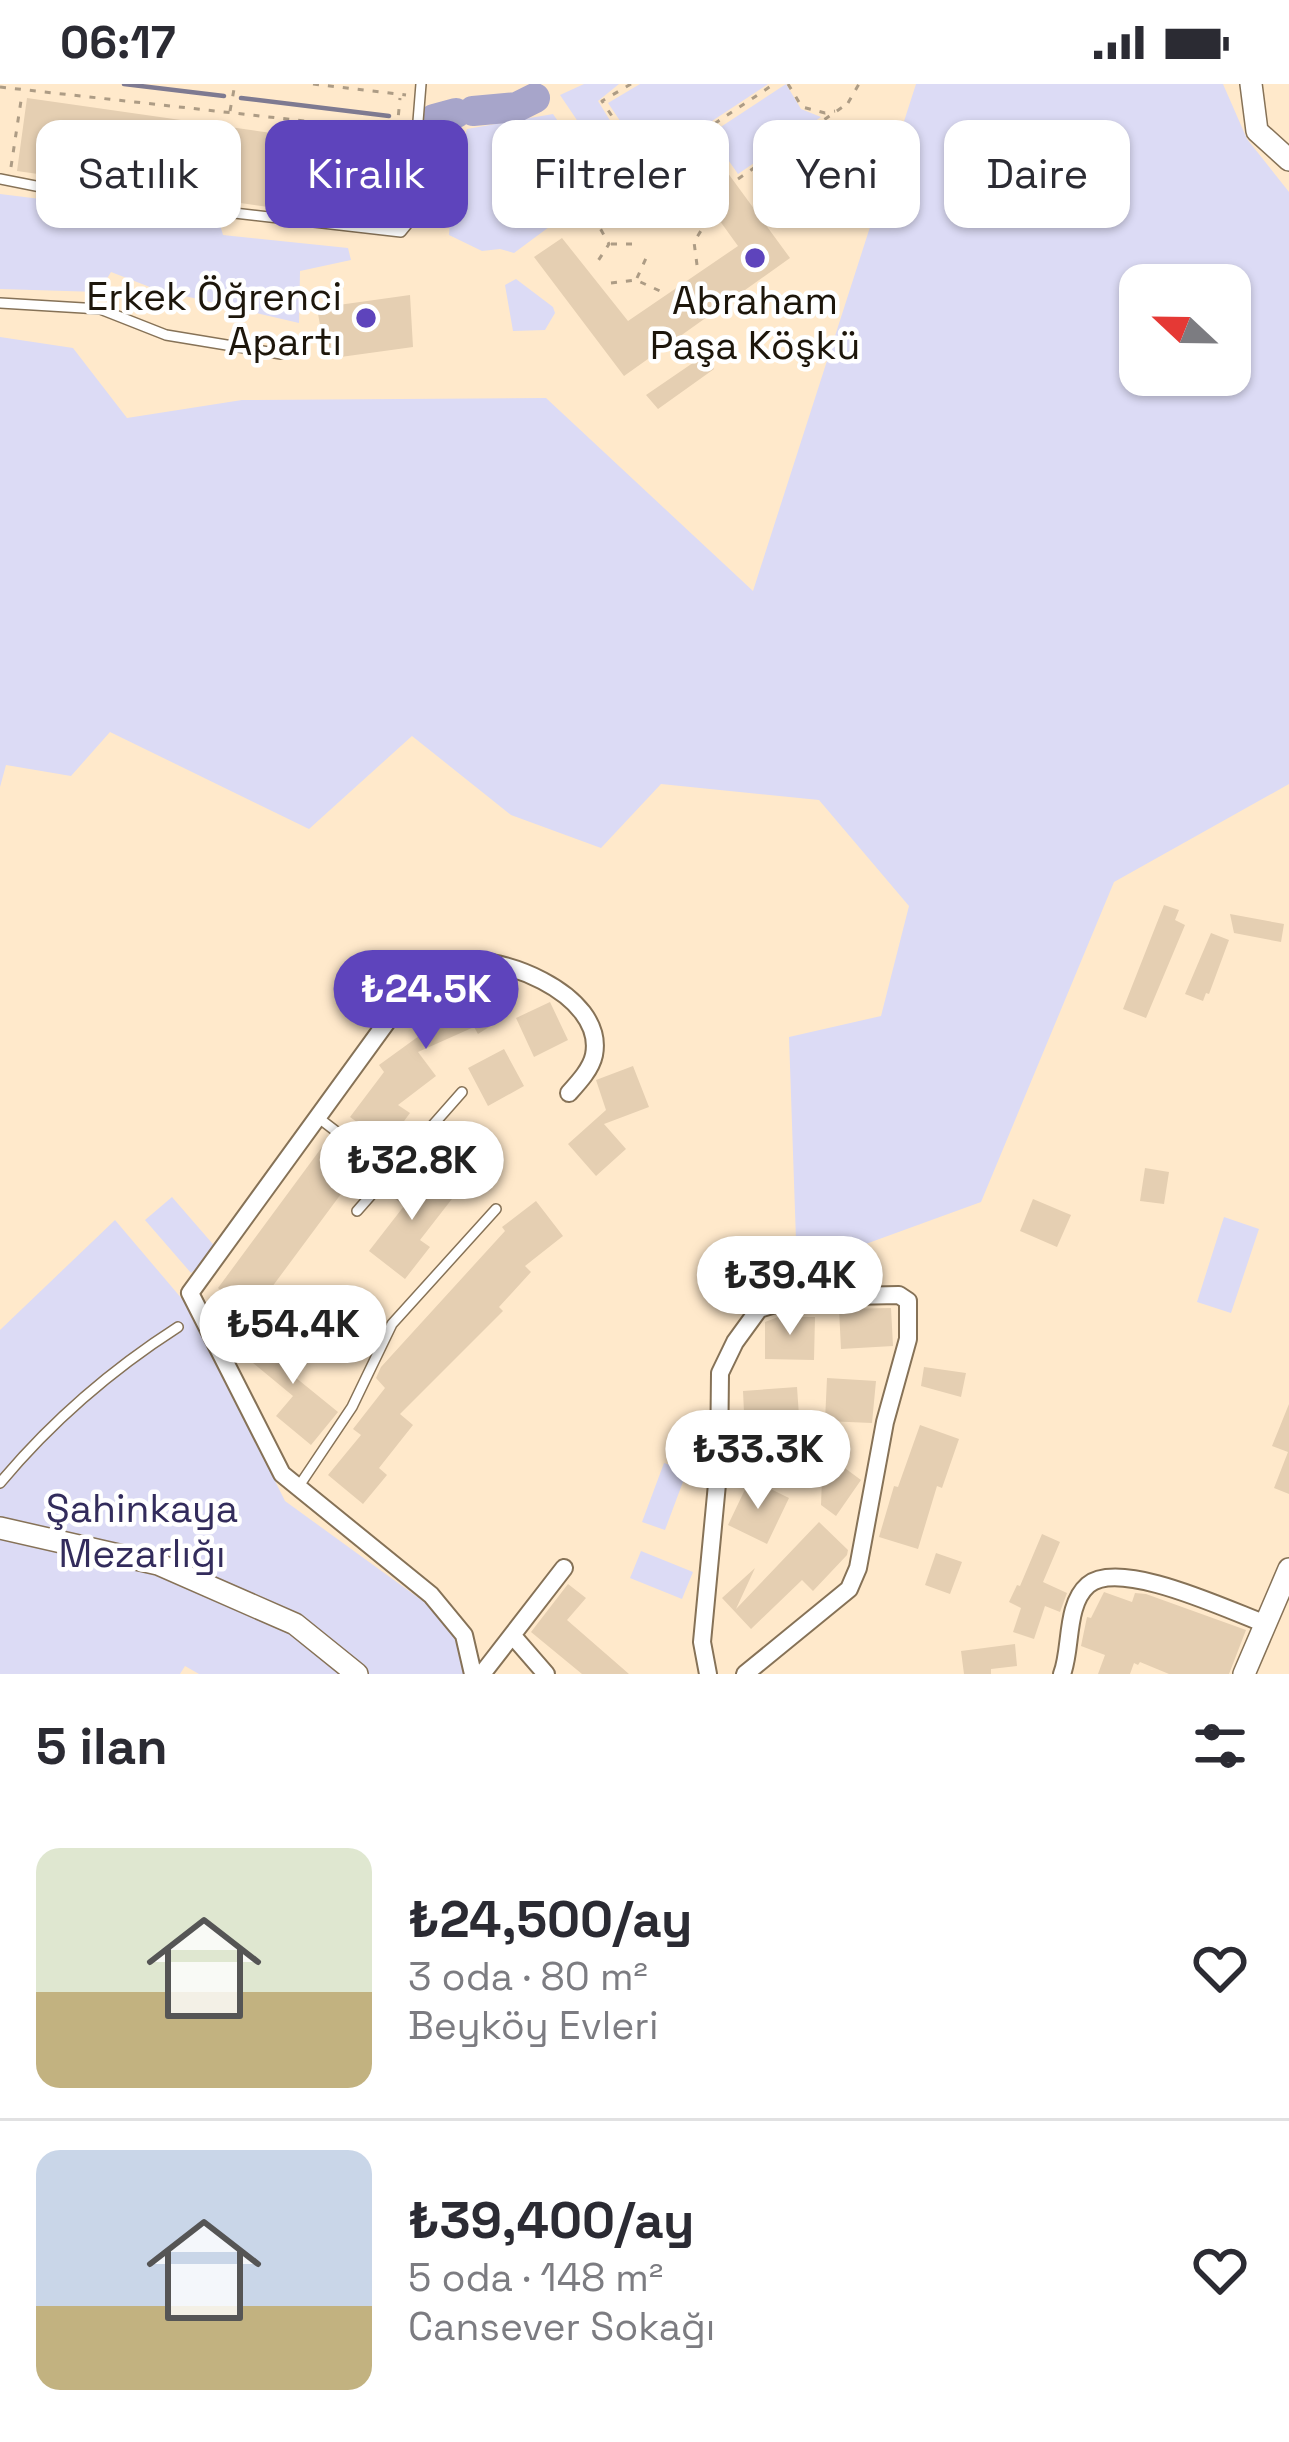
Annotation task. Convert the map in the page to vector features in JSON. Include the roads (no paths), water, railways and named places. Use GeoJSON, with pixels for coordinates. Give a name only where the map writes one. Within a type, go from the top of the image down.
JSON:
{"type":"FeatureCollection","features":[{"type":"Feature","properties":{"kind":"street"},"geometry":{"type":"LineString","coordinates":[[1251,84],[1257,131],[1289,160]]}},
{"type":"Feature","properties":{"kind":"street"},"geometry":{"type":"LineString","coordinates":[[564,1568],[513,1636],[477,1674],[464,1635],[431,1595],[282,1474],[190,1292],[410,990],[443,962],[505,965],[542,980],[583,1010],[594,1034],[594,1057],[569,1093]]}},
{"type":"Feature","properties":{"kind":"street"},"geometry":{"type":"LineString","coordinates":[[708,1674],[702,1642],[719,1463],[720,1373],[735,1342],[759,1310],[798,1298],[899,1295],[908,1301],[908,1339],[885,1422],[858,1568],[849,1589],[745,1674]]}},
{"type":"Feature","properties":{"kind":"street"},"geometry":{"type":"LineString","coordinates":[[0,1528],[158,1564],[295,1624],[357,1674]]}},
{"type":"Feature","properties":{"kind":"street"},"geometry":{"type":"LineString","coordinates":[[1244,1674],[1289,1569]]}},
{"type":"Feature","properties":{"kind":"street"},"geometry":{"type":"LineString","coordinates":[[1062,1674],[1077,1604],[1088,1586],[1105,1578],[1142,1579],[1266,1624]]}},
{"type":"Feature","properties":{"kind":"street"},"geometry":{"type":"LineString","coordinates":[[513,1636],[546,1674]]}},
{"type":"Feature","properties":{"kind":"lane"},"geometry":{"type":"LineString","coordinates":[[5,180],[86,196],[401,232],[410,221],[421,84]]}},
{"type":"Feature","properties":{"kind":"lane"},"geometry":{"type":"LineString","coordinates":[[0,303],[100,309],[166,335],[281,354]]}},
{"type":"Feature","properties":{"kind":"lane"},"geometry":{"type":"LineString","coordinates":[[357,1211],[462,1092]]}},
{"type":"Feature","properties":{"kind":"lane"},"geometry":{"type":"LineString","coordinates":[[320,1119],[389,1172]]}},
{"type":"Feature","properties":{"kind":"lane"},"geometry":{"type":"LineString","coordinates":[[297,1489],[352,1407],[392,1324],[496,1209]]}},
{"type":"Feature","properties":{"kind":"lane"},"geometry":{"type":"LineString","coordinates":[[0,1484],[28,1448],[124,1362],[178,1328]]}},
{"type":"Feature","properties":{"kind":"waterway"},"geometry":{"type":"LineString","coordinates":[[124,84],[224,96]]}},
{"type":"Feature","properties":{"kind":"waterway"},"geometry":{"type":"LineString","coordinates":[[241,98],[389,116]]}},
{"type":"Feature","properties":{"kind":"waterway"},"geometry":{"type":"LineString","coordinates":[[473,111],[517,107],[535,98]]}},
{"type":"Feature","properties":{"kind":"waterway"},"geometry":{"type":"LineString","coordinates":[[434,119],[456,113]]}},
{"type":"Feature","properties":{"kind":"place","name":"Abraham Paşa Köşkü"},"geometry":{"type":"Point","coordinates":[755,258]}},
{"type":"Feature","properties":{"kind":"place","name":"Erkek Öğrenci Apartı"},"geometry":{"type":"Point","coordinates":[366,318]}},
{"type":"Feature","properties":{"kind":"park label","name":"Şahinkaya Mezarlığı"},"geometry":{"type":"Point","coordinates":[142,1530]}}]}
